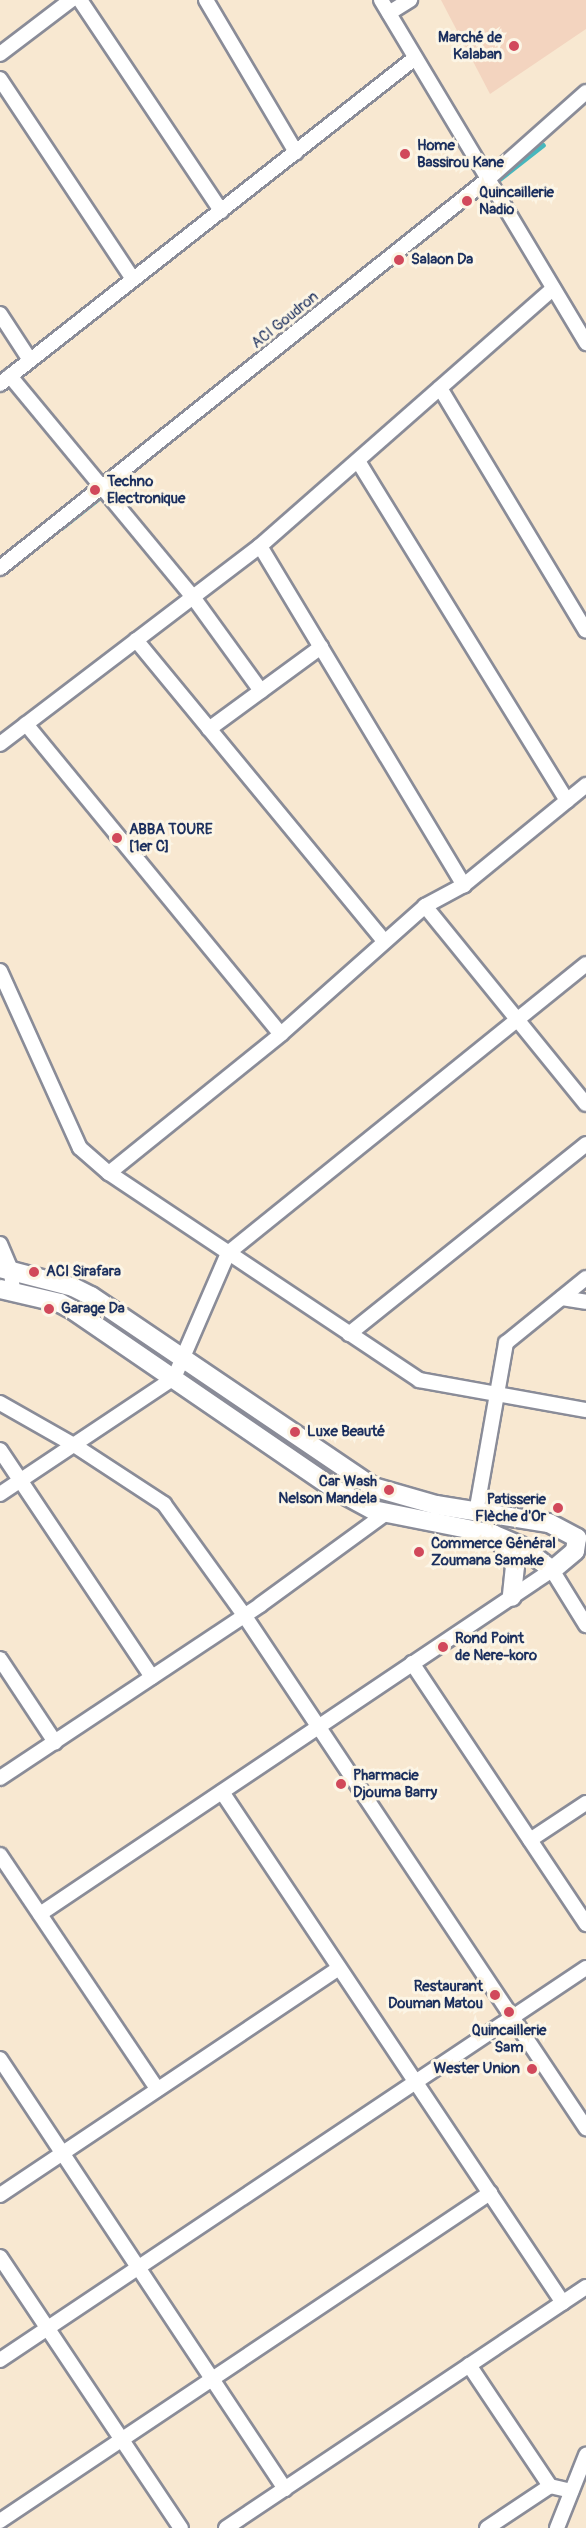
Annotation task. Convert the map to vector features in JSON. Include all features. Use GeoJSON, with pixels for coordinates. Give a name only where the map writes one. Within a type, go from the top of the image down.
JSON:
{"type":"FeatureCollection","features":[{"type":"Feature","properties":{"kind":"main road"},"geometry":{"type":"LineString","coordinates":[[6,1269],[73,1287],[183,1357],[373,1487],[476,1513],[549,1523],[581,1537],[575,1551],[552,1570],[523,1546],[493,1534],[386,1513],[336,1490],[75,1311],[7,1290]]}},
{"type":"Feature","properties":{"kind":"main road"},"geometry":{"type":"LineString","coordinates":[[493,1534],[511,1553],[515,1566],[512,1597]]}},
{"type":"Feature","properties":{"kind":"street"},"geometry":{"type":"LineString","coordinates":[[0,54],[71,0]]}},
{"type":"Feature","properties":{"kind":"street"},"geometry":{"type":"LineString","coordinates":[[80,0],[221,211]]}},
{"type":"Feature","properties":{"kind":"street"},"geometry":{"type":"LineString","coordinates":[[206,0],[296,152]]}},
{"type":"Feature","properties":{"kind":"street"},"geometry":{"type":"LineString","coordinates":[[381,0],[586,343]]}},
{"type":"Feature","properties":{"kind":"street"},"geometry":{"type":"LineString","coordinates":[[389,13],[410,0]]}},
{"type":"Feature","properties":{"kind":"street"},"geometry":{"type":"LineString","coordinates":[[261,691],[193,597],[102,488],[5,380],[415,58]]}},
{"type":"Feature","properties":{"kind":"street"},"geometry":{"type":"LineString","coordinates":[[0,80],[132,279]]}},
{"type":"Feature","properties":{"kind":"street","name":"ACI Goudron"},"geometry":{"type":"LineString","coordinates":[[0,568],[488,179],[586,92]]}},
{"type":"Feature","properties":{"kind":"street"},"geometry":{"type":"LineString","coordinates":[[0,744],[260,546],[553,289]]}},
{"type":"Feature","properties":{"kind":"street"},"geometry":{"type":"LineString","coordinates":[[0,314],[30,360]]}},
{"type":"Feature","properties":{"kind":"street"},"geometry":{"type":"LineString","coordinates":[[440,388],[586,631]]}},
{"type":"Feature","properties":{"kind":"street"},"geometry":{"type":"LineString","coordinates":[[358,460],[567,801]]}},
{"type":"Feature","properties":{"kind":"street"},"geometry":{"type":"LineString","coordinates":[[260,546],[464,885]]}},
{"type":"Feature","properties":{"kind":"street"},"geometry":{"type":"LineString","coordinates":[[136,640],[384,941]]}},
{"type":"Feature","properties":{"kind":"street"},"geometry":{"type":"LineString","coordinates":[[209,729],[321,647]]}},
{"type":"Feature","properties":{"kind":"street"},"geometry":{"type":"LineString","coordinates":[[26,724],[280,1034]]}},
{"type":"Feature","properties":{"kind":"street"},"geometry":{"type":"LineString","coordinates":[[109,1173],[280,1034],[425,906],[464,885],[586,785]]}},
{"type":"Feature","properties":{"kind":"street"},"geometry":{"type":"LineString","coordinates":[[425,906],[586,1104]]}},
{"type":"Feature","properties":{"kind":"street"},"geometry":{"type":"LineString","coordinates":[[0,1494],[174,1378],[228,1253],[586,964]]}},
{"type":"Feature","properties":{"kind":"street"},"geometry":{"type":"LineString","coordinates":[[0,971],[80,1148],[109,1173],[419,1380],[497,1396],[586,1410]]}},
{"type":"Feature","properties":{"kind":"street"},"geometry":{"type":"LineString","coordinates":[[349,1334],[586,1144]]}},
{"type":"Feature","properties":{"kind":"street"},"geometry":{"type":"LineString","coordinates":[[0,1244],[6,1269],[7,1290]]}},
{"type":"Feature","properties":{"kind":"street"},"geometry":{"type":"LineString","coordinates":[[476,1513],[506,1343],[586,1278]]}},
{"type":"Feature","properties":{"kind":"street"},"geometry":{"type":"LineString","coordinates":[[562,1298],[586,1302]]}},
{"type":"Feature","properties":{"kind":"street"},"geometry":{"type":"LineString","coordinates":[[0,1403],[74,1445],[164,1504],[244,1615],[586,2128]]}},
{"type":"Feature","properties":{"kind":"street"},"geometry":{"type":"LineString","coordinates":[[0,1450],[152,1677]]}},
{"type":"Feature","properties":{"kind":"street"},"geometry":{"type":"LineString","coordinates":[[0,1779],[244,1615],[386,1513]]}},
{"type":"Feature","properties":{"kind":"street"},"geometry":{"type":"LineString","coordinates":[[40,1914],[552,1570],[586,1624]]}},
{"type":"Feature","properties":{"kind":"street"},"geometry":{"type":"LineString","coordinates":[[0,1659],[55,1742]]}},
{"type":"Feature","properties":{"kind":"street"},"geometry":{"type":"LineString","coordinates":[[412,1663],[586,1924]]}},
{"type":"Feature","properties":{"kind":"street"},"geometry":{"type":"LineString","coordinates":[[222,1792],[563,2302]]}},
{"type":"Feature","properties":{"kind":"street"},"geometry":{"type":"LineString","coordinates":[[530,1840],[586,1803]]}},
{"type":"Feature","properties":{"kind":"street"},"geometry":{"type":"LineString","coordinates":[[0,1854],[157,2089]]}},
{"type":"Feature","properties":{"kind":"street"},"geometry":{"type":"LineString","coordinates":[[0,2195],[339,1968]]}},
{"type":"Feature","properties":{"kind":"street"},"geometry":{"type":"LineString","coordinates":[[0,2360],[586,1968]]}},
{"type":"Feature","properties":{"kind":"street"},"geometry":{"type":"LineString","coordinates":[[0,2059],[285,2489]]}},
{"type":"Feature","properties":{"kind":"street"},"geometry":{"type":"LineString","coordinates":[[0,2521],[490,2193]]}},
{"type":"Feature","properties":{"kind":"street"},"geometry":{"type":"LineString","coordinates":[[0,2257],[181,2528]]}},
{"type":"Feature","properties":{"kind":"street"},"geometry":{"type":"LineString","coordinates":[[226,2528],[586,2287]]}},
{"type":"Feature","properties":{"kind":"street"},"geometry":{"type":"LineString","coordinates":[[469,2365],[550,2486],[572,2491]]}},
{"type":"Feature","properties":{"kind":"street"},"geometry":{"type":"LineString","coordinates":[[557,2528],[586,2455]]}},
{"type":"Feature","properties":{"kind":"street"},"geometry":{"type":"LineString","coordinates":[[572,2491],[586,2475]]}},
{"type":"Feature","properties":{"kind":"street"},"geometry":{"type":"LineString","coordinates":[[487,2528],[550,2486]]}},
{"type":"Feature","properties":{"kind":"shaded area","name":"Marché de Kalaban"},"geometry":{"type":"Polygon","coordinates":[[[441,0],[586,0],[586,29],[490,94],[441,0]]]}},
{"type":"Feature","properties":{"kind":"waterway"},"geometry":{"type":"LineString","coordinates":[[493,184],[543,145]]}},
{"type":"Feature","properties":{"kind":"waterway"},"geometry":{"type":"LineString","coordinates":[[61,528],[118,483]]}},
{"type":"Feature","properties":{"kind":"place","name":"Marché de Kalaban"},"geometry":{"type":"Point","coordinates":[514,46]}},
{"type":"Feature","properties":{"kind":"place","name":"Home Bassirou Kane"},"geometry":{"type":"Point","coordinates":[405,154]}},
{"type":"Feature","properties":{"kind":"place","name":"Quincaillerie Nadio"},"geometry":{"type":"Point","coordinates":[467,201]}},
{"type":"Feature","properties":{"kind":"place","name":"Salaon Da"},"geometry":{"type":"Point","coordinates":[399,260]}},
{"type":"Feature","properties":{"kind":"place","name":"Techno Electronique"},"geometry":{"type":"Point","coordinates":[95,490]}},
{"type":"Feature","properties":{"kind":"place","name":"ABBA TOURE [1er C]"},"geometry":{"type":"Point","coordinates":[117,838]}},
{"type":"Feature","properties":{"kind":"place","name":"ACI Sirafara"},"geometry":{"type":"Point","coordinates":[34,1272]}},
{"type":"Feature","properties":{"kind":"place","name":"Garage Da"},"geometry":{"type":"Point","coordinates":[49,1309]}},
{"type":"Feature","properties":{"kind":"place","name":"Luxe Beauté"},"geometry":{"type":"Point","coordinates":[295,1432]}},
{"type":"Feature","properties":{"kind":"place","name":"Car Wash Nelson Mandela"},"geometry":{"type":"Point","coordinates":[389,1490]}},
{"type":"Feature","properties":{"kind":"place","name":"Patisserie Flèche d'Or"},"geometry":{"type":"Point","coordinates":[558,1508]}},
{"type":"Feature","properties":{"kind":"place","name":"Commerce Général Zoumana Samake"},"geometry":{"type":"Point","coordinates":[419,1552]}},
{"type":"Feature","properties":{"kind":"place","name":"Rond Point de Nere-koro"},"geometry":{"type":"Point","coordinates":[443,1647]}},
{"type":"Feature","properties":{"kind":"place","name":"Pharmacie Djouma Barry"},"geometry":{"type":"Point","coordinates":[341,1784]}},
{"type":"Feature","properties":{"kind":"place","name":"Restaurant Douman Matou"},"geometry":{"type":"Point","coordinates":[495,1995]}},
{"type":"Feature","properties":{"kind":"place","name":"Quincaillerie Sam"},"geometry":{"type":"Point","coordinates":[509,2012]}},
{"type":"Feature","properties":{"kind":"place","name":"Wester Union"},"geometry":{"type":"Point","coordinates":[532,2069]}}]}
